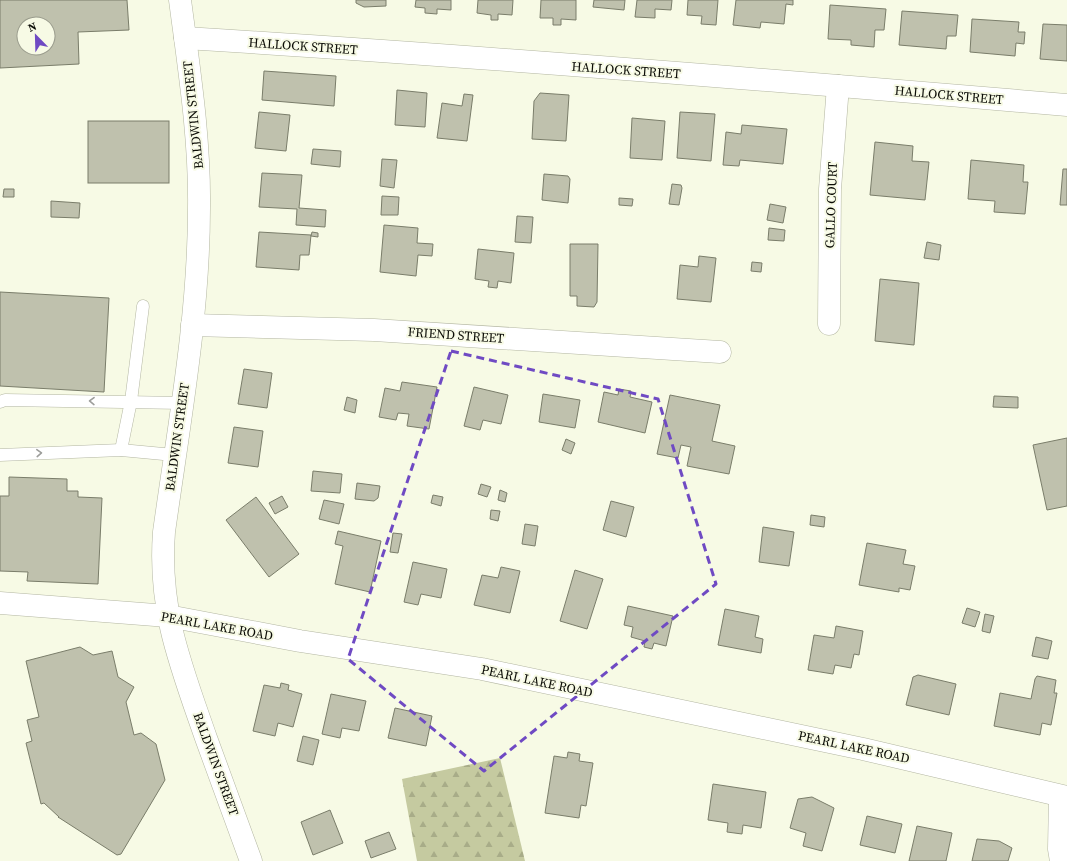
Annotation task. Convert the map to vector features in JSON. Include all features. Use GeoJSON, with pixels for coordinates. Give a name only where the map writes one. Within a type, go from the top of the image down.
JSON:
{"type":"FeatureCollection","features":[{"type":"Feature","properties":{"kind":"main road","name":"BALDWIN STREET"},"geometry":{"type":"LineString","coordinates":[[180,0],[195,125],[199,195],[197,283],[162,548],[163,580],[168,616],[181,667],[251,861]]}},
{"type":"Feature","properties":{"kind":"main road","name":"HALLOCK STREET"},"geometry":{"type":"LineString","coordinates":[[185,38],[306,45],[1067,105]]}},
{"type":"Feature","properties":{"kind":"main road","name":"GALLO COURT"},"geometry":{"type":"LineString","coordinates":[[829,324],[830,189],[838,86]]}},
{"type":"Feature","properties":{"kind":"main road","name":"FRIEND STREET"},"geometry":{"type":"LineString","coordinates":[[192,325],[374,330],[720,352]]}},
{"type":"Feature","properties":{"kind":"main road","name":"PEARL LAKE ROAD"},"geometry":{"type":"LineString","coordinates":[[0,603],[168,616],[300,641],[482,669],[856,747],[1064,796]]}},
{"type":"Feature","properties":{"kind":"main road"},"geometry":{"type":"LineString","coordinates":[[1061,861],[1059,849],[1064,796]]}},
{"type":"Feature","properties":{"kind":"lane"},"geometry":{"type":"LineString","coordinates":[[121,450],[131,401],[143,306]]}},
{"type":"Feature","properties":{"kind":"lane"},"geometry":{"type":"LineString","coordinates":[[0,402],[5,400],[182,403]]}},
{"type":"Feature","properties":{"kind":"lane"},"geometry":{"type":"LineString","coordinates":[[0,455],[121,450],[174,455]]}},
{"type":"Feature","properties":{"kind":"highlighted area"},"geometry":{"type":"Polygon","coordinates":[[[451,351],[658,399],[716,584],[484,771],[348,659],[451,351]]]}},
{"type":"Feature","properties":{"kind":"green space"},"geometry":{"type":"Polygon","coordinates":[[[500,758],[525,861],[417,861],[402,779],[500,758]]]}},
{"type":"Feature","properties":{"kind":"building"},"geometry":{"type":"Polygon","coordinates":[[[0,0],[127,0],[129,30],[78,32],[79,64],[0,68],[0,0]]]}},
{"type":"Feature","properties":{"kind":"building"},"geometry":{"type":"Polygon","coordinates":[[[356,0],[386,0],[386,6],[364,7],[356,3],[356,0]]]}},
{"type":"Feature","properties":{"kind":"building"},"geometry":{"type":"Polygon","coordinates":[[[416,0],[451,0],[451,10],[437,9],[437,14],[425,13],[425,8],[415,7],[416,0]]]}},
{"type":"Feature","properties":{"kind":"building"},"geometry":{"type":"Polygon","coordinates":[[[478,0],[513,0],[512,15],[498,14],[498,20],[491,20],[491,15],[477,13],[478,0]]]}},
{"type":"Feature","properties":{"kind":"building"},"geometry":{"type":"Polygon","coordinates":[[[541,0],[576,0],[576,20],[561,19],[561,25],[553,25],[553,18],[540,18],[541,0]]]}},
{"type":"Feature","properties":{"kind":"building"},"geometry":{"type":"Polygon","coordinates":[[[594,0],[625,0],[624,10],[593,7],[594,0]]]}},
{"type":"Feature","properties":{"kind":"building"},"geometry":{"type":"Polygon","coordinates":[[[637,0],[672,0],[671,10],[655,9],[655,18],[635,17],[637,0]]]}},
{"type":"Feature","properties":{"kind":"building"},"geometry":{"type":"Polygon","coordinates":[[[688,0],[718,0],[716,25],[701,24],[702,16],[687,15],[688,0]]]}},
{"type":"Feature","properties":{"kind":"building"},"geometry":{"type":"Polygon","coordinates":[[[736,0],[793,0],[793,5],[786,4],[784,24],[761,22],[760,28],[733,25],[736,0]]]}},
{"type":"Feature","properties":{"kind":"building"},"geometry":{"type":"Polygon","coordinates":[[[830,5],[886,9],[884,30],[875,30],[874,47],[851,45],[851,40],[828,39],[830,5]]]}},
{"type":"Feature","properties":{"kind":"building"},"geometry":{"type":"Polygon","coordinates":[[[902,11],[958,15],[956,36],[947,36],[946,49],[899,45],[902,11]]]}},
{"type":"Feature","properties":{"kind":"building"},"geometry":{"type":"Polygon","coordinates":[[[972,19],[1019,22],[1018,32],[1025,32],[1024,44],[1016,43],[1015,56],[970,52],[972,19]]]}},
{"type":"Feature","properties":{"kind":"building"},"geometry":{"type":"Polygon","coordinates":[[[1043,24],[1067,25],[1067,61],[1040,59],[1043,24]]]}},
{"type":"Feature","properties":{"kind":"building"},"geometry":{"type":"Polygon","coordinates":[[[264,71],[336,76],[334,106],[262,100],[264,71]]]}},
{"type":"Feature","properties":{"kind":"building"},"geometry":{"type":"Polygon","coordinates":[[[397,90],[427,93],[425,127],[395,125],[397,90]]]}},
{"type":"Feature","properties":{"kind":"building"},"geometry":{"type":"Polygon","coordinates":[[[540,93],[569,95],[566,141],[532,139],[534,101],[540,93]]]}},
{"type":"Feature","properties":{"kind":"building"},"geometry":{"type":"Polygon","coordinates":[[[464,94],[473,95],[467,141],[437,138],[442,103],[462,106],[464,94]]]}},
{"type":"Feature","properties":{"kind":"building"},"geometry":{"type":"Polygon","coordinates":[[[259,112],[290,115],[286,151],[255,148],[259,112]]]}},
{"type":"Feature","properties":{"kind":"building"},"geometry":{"type":"Polygon","coordinates":[[[680,112],[715,114],[711,161],[677,158],[680,112]]]}},
{"type":"Feature","properties":{"kind":"building"},"geometry":{"type":"Polygon","coordinates":[[[632,118],[665,121],[662,160],[630,158],[632,118]]]}},
{"type":"Feature","properties":{"kind":"building"},"geometry":{"type":"Polygon","coordinates":[[[88,121],[169,121],[169,183],[88,183],[88,121]]]}},
{"type":"Feature","properties":{"kind":"building"},"geometry":{"type":"Polygon","coordinates":[[[742,125],[787,129],[783,164],[740,160],[739,166],[723,165],[726,132],[741,134],[742,125]]]}},
{"type":"Feature","properties":{"kind":"building"},"geometry":{"type":"Polygon","coordinates":[[[875,142],[913,146],[912,161],[929,162],[925,200],[870,195],[875,142]]]}},
{"type":"Feature","properties":{"kind":"building"},"geometry":{"type":"Polygon","coordinates":[[[313,149],[341,151],[340,167],[311,164],[313,149]]]}},
{"type":"Feature","properties":{"kind":"building"},"geometry":{"type":"Polygon","coordinates":[[[382,159],[397,160],[394,188],[380,186],[382,159]]]}},
{"type":"Feature","properties":{"kind":"building"},"geometry":{"type":"Polygon","coordinates":[[[971,160],[1024,165],[1023,182],[1028,182],[1025,214],[994,212],[995,201],[968,199],[971,160]]]}},
{"type":"Feature","properties":{"kind":"building"},"geometry":{"type":"Polygon","coordinates":[[[1063,169],[1067,169],[1067,205],[1060,205],[1063,169]]]}},
{"type":"Feature","properties":{"kind":"building"},"geometry":{"type":"Polygon","coordinates":[[[262,173],[302,175],[299,208],[326,210],[325,227],[296,225],[297,209],[259,207],[262,173]]]}},
{"type":"Feature","properties":{"kind":"building"},"geometry":{"type":"Polygon","coordinates":[[[544,174],[568,176],[570,179],[568,203],[542,200],[544,174]]]}},
{"type":"Feature","properties":{"kind":"building"},"geometry":{"type":"Polygon","coordinates":[[[672,184],[681,185],[682,188],[679,205],[669,204],[672,184]]]}},
{"type":"Feature","properties":{"kind":"building"},"geometry":{"type":"Polygon","coordinates":[[[4,189],[14,189],[14,197],[3,197],[4,189]]]}},
{"type":"Feature","properties":{"kind":"building"},"geometry":{"type":"Polygon","coordinates":[[[382,196],[399,197],[398,215],[381,215],[382,196]]]}},
{"type":"Feature","properties":{"kind":"building"},"geometry":{"type":"Polygon","coordinates":[[[619,198],[633,199],[632,206],[619,205],[619,198]]]}},
{"type":"Feature","properties":{"kind":"building"},"geometry":{"type":"Polygon","coordinates":[[[51,201],[80,203],[79,218],[51,217],[51,201]]]}},
{"type":"Feature","properties":{"kind":"building"},"geometry":{"type":"Polygon","coordinates":[[[770,204],[786,207],[783,223],[767,220],[770,204]]]}},
{"type":"Feature","properties":{"kind":"building"},"geometry":{"type":"Polygon","coordinates":[[[517,216],[533,217],[531,243],[515,242],[517,216]]]}},
{"type":"Feature","properties":{"kind":"building"},"geometry":{"type":"Polygon","coordinates":[[[384,225],[418,228],[417,243],[433,244],[432,256],[418,255],[416,276],[380,272],[384,225]]]}},
{"type":"Feature","properties":{"kind":"building"},"geometry":{"type":"Polygon","coordinates":[[[769,228],[785,230],[784,241],[768,240],[769,228]]]}},
{"type":"Feature","properties":{"kind":"building"},"geometry":{"type":"Polygon","coordinates":[[[259,232],[311,235],[309,255],[300,255],[299,270],[256,267],[259,232]]]}},
{"type":"Feature","properties":{"kind":"building"},"geometry":{"type":"Polygon","coordinates":[[[312,232],[318,233],[318,237],[311,236],[312,232]]]}},
{"type":"Feature","properties":{"kind":"building"},"geometry":{"type":"Polygon","coordinates":[[[927,242],[941,245],[939,260],[924,258],[927,242]]]}},
{"type":"Feature","properties":{"kind":"building"},"geometry":{"type":"Polygon","coordinates":[[[570,244],[598,244],[597,302],[594,307],[577,306],[577,296],[570,296],[570,244]]]}},
{"type":"Feature","properties":{"kind":"building"},"geometry":{"type":"Polygon","coordinates":[[[478,249],[514,253],[511,283],[498,281],[497,288],[488,287],[489,281],[475,279],[478,249]]]}},
{"type":"Feature","properties":{"kind":"building"},"geometry":{"type":"Polygon","coordinates":[[[699,256],[716,258],[711,302],[677,299],[680,265],[698,267],[699,256]]]}},
{"type":"Feature","properties":{"kind":"building"},"geometry":{"type":"Polygon","coordinates":[[[752,262],[762,263],[761,272],[751,271],[752,262]]]}},
{"type":"Feature","properties":{"kind":"building"},"geometry":{"type":"Polygon","coordinates":[[[880,279],[919,283],[914,345],[875,341],[880,279]]]}},
{"type":"Feature","properties":{"kind":"building"},"geometry":{"type":"Polygon","coordinates":[[[0,292],[109,298],[104,392],[0,386],[0,292]]]}},
{"type":"Feature","properties":{"kind":"building"},"geometry":{"type":"Polygon","coordinates":[[[244,369],[272,373],[267,408],[238,404],[244,369]]]}},
{"type":"Feature","properties":{"kind":"building"},"geometry":{"type":"Polygon","coordinates":[[[402,382],[437,387],[429,429],[407,426],[409,414],[398,413],[396,420],[379,417],[385,388],[400,391],[402,382]]]}},
{"type":"Feature","properties":{"kind":"building"},"geometry":{"type":"Polygon","coordinates":[[[474,387],[508,395],[501,424],[483,420],[480,430],[464,426],[474,387]]]}},
{"type":"Feature","properties":{"kind":"building"},"geometry":{"type":"Polygon","coordinates":[[[619,389],[631,391],[630,397],[652,402],[645,433],[598,422],[604,392],[618,395],[619,389]]]}},
{"type":"Feature","properties":{"kind":"building"},"geometry":{"type":"Polygon","coordinates":[[[543,394],[580,400],[575,428],[539,422],[543,394]]]}},
{"type":"Feature","properties":{"kind":"building"},"geometry":{"type":"Polygon","coordinates":[[[670,395],[720,405],[712,441],[735,446],[729,474],[687,466],[691,447],[681,445],[678,458],[657,454],[670,395]]]}},
{"type":"Feature","properties":{"kind":"building"},"geometry":{"type":"Polygon","coordinates":[[[994,396],[1018,397],[1018,408],[993,407],[994,396]]]}},
{"type":"Feature","properties":{"kind":"building"},"geometry":{"type":"Polygon","coordinates":[[[347,397],[357,400],[355,413],[344,410],[347,397]]]}},
{"type":"Feature","properties":{"kind":"building"},"geometry":{"type":"Polygon","coordinates":[[[234,427],[263,431],[258,467],[228,463],[234,427]]]}},
{"type":"Feature","properties":{"kind":"building"},"geometry":{"type":"Polygon","coordinates":[[[1067,438],[1067,506],[1047,510],[1033,445],[1067,438]]]}},
{"type":"Feature","properties":{"kind":"building"},"geometry":{"type":"Polygon","coordinates":[[[566,439],[575,443],[571,454],[562,450],[566,439]]]}},
{"type":"Feature","properties":{"kind":"building"},"geometry":{"type":"Polygon","coordinates":[[[313,471],[342,474],[340,493],[311,491],[313,471]]]}},
{"type":"Feature","properties":{"kind":"building"},"geometry":{"type":"Polygon","coordinates":[[[9,477],[67,479],[67,491],[78,491],[78,497],[102,498],[98,584],[27,581],[28,572],[0,571],[0,496],[9,496],[9,477]]]}},
{"type":"Feature","properties":{"kind":"building"},"geometry":{"type":"Polygon","coordinates":[[[357,483],[380,486],[378,498],[374,501],[355,499],[357,483]]]}},
{"type":"Feature","properties":{"kind":"building"},"geometry":{"type":"Polygon","coordinates":[[[481,484],[491,487],[487,497],[478,494],[481,484]]]}},
{"type":"Feature","properties":{"kind":"building"},"geometry":{"type":"Polygon","coordinates":[[[500,490],[507,493],[505,502],[498,500],[500,490]]]}},
{"type":"Feature","properties":{"kind":"building"},"geometry":{"type":"Polygon","coordinates":[[[433,495],[443,497],[441,506],[431,503],[433,495]]]}},
{"type":"Feature","properties":{"kind":"building"},"geometry":{"type":"Polygon","coordinates":[[[282,496],[288,507],[275,514],[269,503],[282,496]]]}},
{"type":"Feature","properties":{"kind":"building"},"geometry":{"type":"Polygon","coordinates":[[[256,497],[299,554],[269,577],[226,520],[256,497]]]}},
{"type":"Feature","properties":{"kind":"building"},"geometry":{"type":"Polygon","coordinates":[[[324,500],[344,504],[339,524],[319,519],[324,500]]]}},
{"type":"Feature","properties":{"kind":"building"},"geometry":{"type":"Polygon","coordinates":[[[611,501],[634,507],[626,537],[603,530],[611,501]]]}},
{"type":"Feature","properties":{"kind":"building"},"geometry":{"type":"Polygon","coordinates":[[[491,510],[500,511],[498,521],[490,519],[491,510]]]}},
{"type":"Feature","properties":{"kind":"building"},"geometry":{"type":"Polygon","coordinates":[[[811,515],[825,517],[824,527],[810,525],[811,515]]]}},
{"type":"Feature","properties":{"kind":"building"},"geometry":{"type":"Polygon","coordinates":[[[525,524],[538,526],[535,546],[522,544],[525,524]]]}},
{"type":"Feature","properties":{"kind":"building"},"geometry":{"type":"Polygon","coordinates":[[[763,527],[794,532],[789,566],[759,562],[763,527]]]}},
{"type":"Feature","properties":{"kind":"building"},"geometry":{"type":"Polygon","coordinates":[[[338,531],[381,541],[370,592],[335,584],[343,546],[335,544],[338,531]]]}},
{"type":"Feature","properties":{"kind":"building"},"geometry":{"type":"Polygon","coordinates":[[[393,533],[402,534],[398,553],[390,552],[393,533]]]}},
{"type":"Feature","properties":{"kind":"building"},"geometry":{"type":"Polygon","coordinates":[[[867,543],[906,550],[903,564],[915,566],[910,590],[899,588],[899,592],[859,585],[867,543]]]}},
{"type":"Feature","properties":{"kind":"building"},"geometry":{"type":"Polygon","coordinates":[[[413,562],[447,569],[441,598],[421,594],[418,605],[404,602],[413,562]]]}},
{"type":"Feature","properties":{"kind":"building"},"geometry":{"type":"Polygon","coordinates":[[[501,567],[520,571],[510,613],[474,605],[482,575],[498,578],[501,567]]]}},
{"type":"Feature","properties":{"kind":"building"},"geometry":{"type":"Polygon","coordinates":[[[575,570],[603,579],[587,629],[560,621],[575,570]]]}},
{"type":"Feature","properties":{"kind":"building"},"geometry":{"type":"Polygon","coordinates":[[[628,606],[673,616],[666,646],[654,643],[652,649],[644,647],[645,641],[631,637],[633,627],[624,625],[628,606]]]}},
{"type":"Feature","properties":{"kind":"building"},"geometry":{"type":"Polygon","coordinates":[[[967,608],[980,612],[975,627],[962,623],[967,608]]]}},
{"type":"Feature","properties":{"kind":"building"},"geometry":{"type":"Polygon","coordinates":[[[725,609],[759,616],[755,637],[763,639],[761,653],[718,645],[725,609]]]}},
{"type":"Feature","properties":{"kind":"building"},"geometry":{"type":"Polygon","coordinates":[[[985,614],[994,616],[990,633],[982,631],[985,614]]]}},
{"type":"Feature","properties":{"kind":"building"},"geometry":{"type":"Polygon","coordinates":[[[836,626],[863,631],[859,655],[854,654],[851,668],[835,665],[833,674],[808,670],[814,635],[834,638],[836,626]]]}},
{"type":"Feature","properties":{"kind":"building"},"geometry":{"type":"Polygon","coordinates":[[[1036,637],[1052,641],[1048,659],[1032,656],[1036,637]]]}},
{"type":"Feature","properties":{"kind":"building"},"geometry":{"type":"Polygon","coordinates":[[[80,647],[93,655],[112,651],[118,677],[134,687],[126,702],[134,735],[141,733],[156,744],[165,780],[121,854],[117,855],[58,817],[44,803],[41,804],[26,743],[32,741],[27,720],[39,717],[26,661],[80,647]]]}},
{"type":"Feature","properties":{"kind":"building"},"geometry":{"type":"Polygon","coordinates":[[[918,675],[956,684],[949,715],[906,705],[913,677],[918,675]]]}},
{"type":"Feature","properties":{"kind":"building"},"geometry":{"type":"Polygon","coordinates":[[[1037,676],[1056,680],[1054,693],[1057,693],[1051,725],[1042,723],[1040,735],[994,726],[1000,693],[1031,699],[1037,676]]]}},
{"type":"Feature","properties":{"kind":"building"},"geometry":{"type":"Polygon","coordinates":[[[281,683],[289,685],[288,690],[302,694],[293,727],[278,723],[275,736],[253,731],[264,685],[280,688],[281,683]]]}},
{"type":"Feature","properties":{"kind":"building"},"geometry":{"type":"Polygon","coordinates":[[[331,694],[366,701],[359,731],[342,728],[340,738],[322,734],[331,694]]]}},
{"type":"Feature","properties":{"kind":"building"},"geometry":{"type":"Polygon","coordinates":[[[395,708],[432,716],[426,746],[388,738],[395,708]]]}},
{"type":"Feature","properties":{"kind":"building"},"geometry":{"type":"Polygon","coordinates":[[[303,736],[319,740],[313,765],[297,761],[303,736]]]}},
{"type":"Feature","properties":{"kind":"building"},"geometry":{"type":"Polygon","coordinates":[[[568,752],[580,754],[579,761],[593,763],[586,806],[581,805],[579,818],[545,813],[554,756],[567,758],[568,752]]]}},
{"type":"Feature","properties":{"kind":"building"},"geometry":{"type":"Polygon","coordinates":[[[713,784],[766,792],[761,828],[743,825],[742,834],[727,832],[728,823],[708,820],[713,784]]]}},
{"type":"Feature","properties":{"kind":"building"},"geometry":{"type":"Polygon","coordinates":[[[812,797],[834,808],[822,851],[803,846],[806,833],[790,828],[798,799],[812,797]]]}},
{"type":"Feature","properties":{"kind":"building"},"geometry":{"type":"Polygon","coordinates":[[[330,810],[343,843],[313,855],[301,822],[330,810]]]}},
{"type":"Feature","properties":{"kind":"building"},"geometry":{"type":"Polygon","coordinates":[[[867,816],[902,824],[895,853],[860,845],[867,816]]]}},
{"type":"Feature","properties":{"kind":"building"},"geometry":{"type":"Polygon","coordinates":[[[917,826],[952,833],[946,861],[909,861],[917,826]]]}},
{"type":"Feature","properties":{"kind":"building"},"geometry":{"type":"Polygon","coordinates":[[[389,832],[396,849],[371,858],[365,841],[389,832]]]}},
{"type":"Feature","properties":{"kind":"building"},"geometry":{"type":"Polygon","coordinates":[[[977,839],[999,841],[1012,848],[1008,861],[972,861],[977,839]]]}}]}
